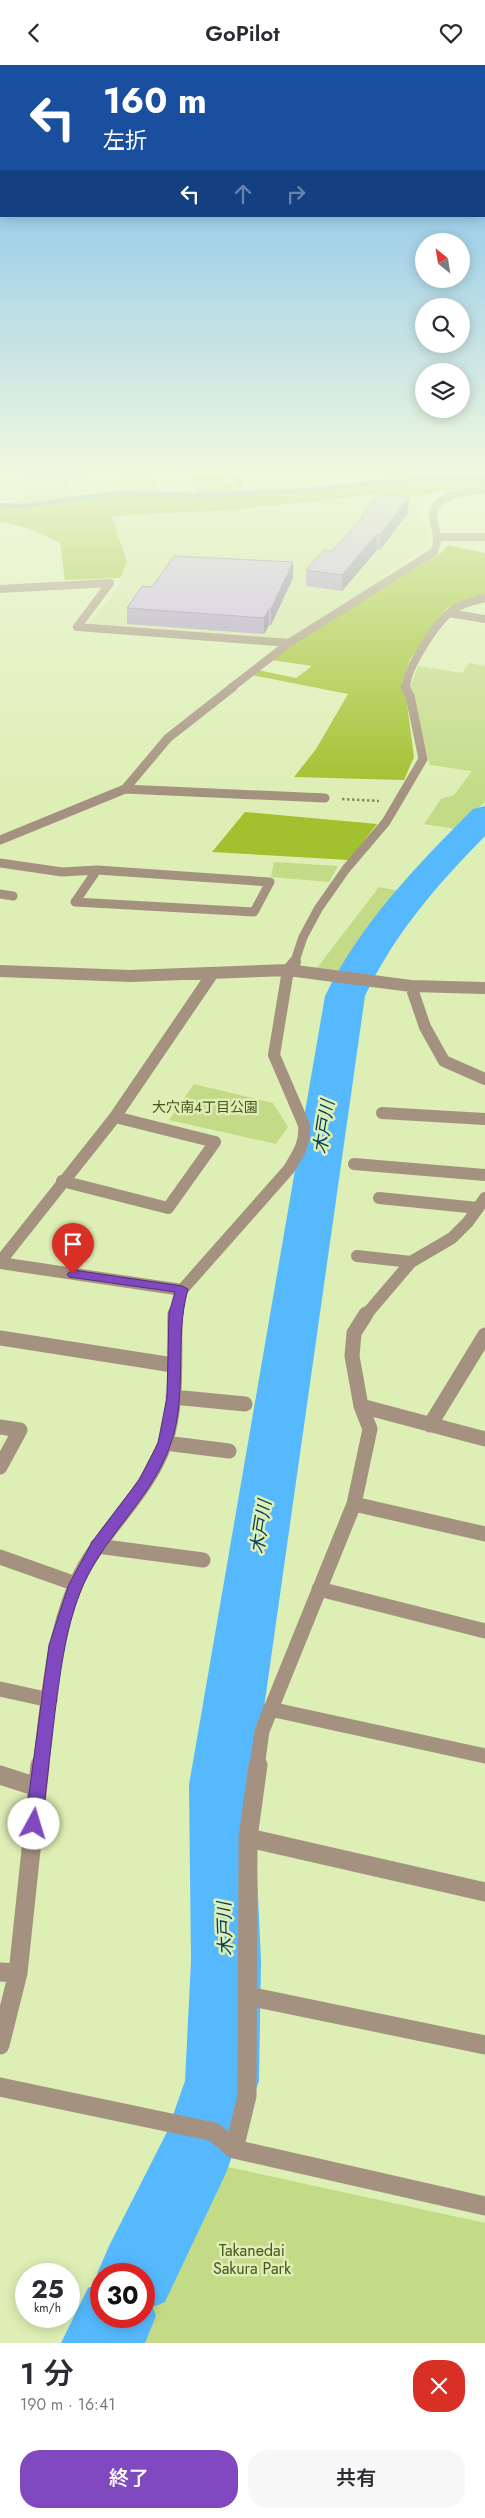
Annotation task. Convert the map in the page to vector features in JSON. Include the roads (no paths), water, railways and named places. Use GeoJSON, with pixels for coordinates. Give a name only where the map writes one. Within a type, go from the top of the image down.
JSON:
{"type":"FeatureCollection","features":[{"type":"Feature","properties":{"kind":"street"},"geometry":{"type":"LineString","coordinates":[[0,840],[125,789],[133,782],[168,737],[289,643],[390,579]]}},
{"type":"Feature","properties":{"kind":"street"},"geometry":{"type":"LineString","coordinates":[[0,589],[110,583],[77,627],[289,643]]}},
{"type":"Feature","properties":{"kind":"street"},"geometry":{"type":"LineString","coordinates":[[0,2045],[50,1700],[56,1645],[76,1584],[97,1546],[144,1483],[165,1443],[173,1397],[175,1313],[182,1289],[289,1169],[302,1149],[304,1125],[274,1055],[288,971],[295,963],[303,937],[318,909],[399,802],[423,759],[410,696],[405,687],[415,659],[449,613],[463,604],[485,598]]}},
{"type":"Feature","properties":{"kind":"street"},"geometry":{"type":"LineString","coordinates":[[449,613],[485,619]]}},
{"type":"Feature","properties":{"kind":"street"},"geometry":{"type":"LineString","coordinates":[[125,789],[325,798]]}},
{"type":"Feature","properties":{"kind":"street"},"geometry":{"type":"LineString","coordinates":[[0,863],[62,872],[97,870],[270,883],[254,912],[75,902],[97,870]]}},
{"type":"Feature","properties":{"kind":"street"},"geometry":{"type":"LineString","coordinates":[[0,894],[13,896]]}},
{"type":"Feature","properties":{"kind":"street"},"geometry":{"type":"LineString","coordinates":[[0,971],[130,976],[288,971],[411,986],[484,987]]}},
{"type":"Feature","properties":{"kind":"street"},"geometry":{"type":"LineString","coordinates":[[182,1289],[0,1262],[62,1181],[115,1117],[213,973]]}},
{"type":"Feature","properties":{"kind":"street"},"geometry":{"type":"LineString","coordinates":[[411,986],[425,1027],[444,1061],[485,1079]]}},
{"type":"Feature","properties":{"kind":"street"},"geometry":{"type":"LineString","coordinates":[[382,1113],[485,1119]]}},
{"type":"Feature","properties":{"kind":"street"},"geometry":{"type":"LineString","coordinates":[[62,1181],[168,1208],[215,1142],[115,1117]]}},
{"type":"Feature","properties":{"kind":"street"},"geometry":{"type":"LineString","coordinates":[[354,1164],[485,1175]]}},
{"type":"Feature","properties":{"kind":"street"},"geometry":{"type":"LineString","coordinates":[[379,1199],[481,1203]]}},
{"type":"Feature","properties":{"kind":"street"},"geometry":{"type":"LineString","coordinates":[[234,2149],[248,2096],[248,1838],[262,1731],[354,1504],[370,1429],[361,1407],[352,1356],[354,1333],[366,1314],[411,1262],[452,1238],[468,1222],[481,1203]]}},
{"type":"Feature","properties":{"kind":"street"},"geometry":{"type":"LineString","coordinates":[[357,1256],[411,1262]]}},
{"type":"Feature","properties":{"kind":"street"},"geometry":{"type":"LineString","coordinates":[[430,1425],[485,1335]]}},
{"type":"Feature","properties":{"kind":"street"},"geometry":{"type":"LineString","coordinates":[[0,1338],[173,1365]]}},
{"type":"Feature","properties":{"kind":"street"},"geometry":{"type":"LineString","coordinates":[[173,1397],[245,1404]]}},
{"type":"Feature","properties":{"kind":"street"},"geometry":{"type":"LineString","coordinates":[[361,1407],[485,1439]]}},
{"type":"Feature","properties":{"kind":"street"},"geometry":{"type":"LineString","coordinates":[[0,1427],[20,1430],[0,1467]]}},
{"type":"Feature","properties":{"kind":"street"},"geometry":{"type":"LineString","coordinates":[[165,1443],[229,1451]]}},
{"type":"Feature","properties":{"kind":"street"},"geometry":{"type":"LineString","coordinates":[[354,1504],[485,1535]]}},
{"type":"Feature","properties":{"kind":"street"},"geometry":{"type":"LineString","coordinates":[[97,1546],[203,1560]]}},
{"type":"Feature","properties":{"kind":"street"},"geometry":{"type":"LineString","coordinates":[[0,1557],[76,1584]]}},
{"type":"Feature","properties":{"kind":"street"},"geometry":{"type":"LineString","coordinates":[[319,1589],[485,1631]]}},
{"type":"Feature","properties":{"kind":"street"},"geometry":{"type":"LineString","coordinates":[[0,1689],[50,1700]]}},
{"type":"Feature","properties":{"kind":"street"},"geometry":{"type":"LineString","coordinates":[[270,1709],[485,1756]]}},
{"type":"Feature","properties":{"kind":"street"},"geometry":{"type":"LineString","coordinates":[[0,1775],[37,1787]]}},
{"type":"Feature","properties":{"kind":"street"},"geometry":{"type":"LineString","coordinates":[[248,1838],[485,1892]]}},
{"type":"Feature","properties":{"kind":"street"},"geometry":{"type":"LineString","coordinates":[[248,1996],[485,2045]]}},
{"type":"Feature","properties":{"kind":"street"},"geometry":{"type":"LineString","coordinates":[[0,2087],[214,2132],[234,2149],[485,2206]]}},
{"type":"Feature","properties":{"kind":"waterway","name":"木戸川"},"geometry":{"type":"LineString","coordinates":[[142,2263],[199,2147],[222,2081],[226,1961],[221,1785],[345,996],[357,970],[372,946],[406,900],[485,816]]}},
{"type":"Feature","properties":{"kind":"waterway","name":"木戸川"},"geometry":{"type":"LineString","coordinates":[[102,2343],[110,2328]]}},
{"type":"Feature","properties":{"kind":"park label","name":"大穴南4丁目公園"},"geometry":{"type":"Point","coordinates":[205,1107]}},
{"type":"Feature","properties":{"kind":"park label","name":"Takanedai Sakura Park"},"geometry":{"type":"Point","coordinates":[252,2259]}}]}
